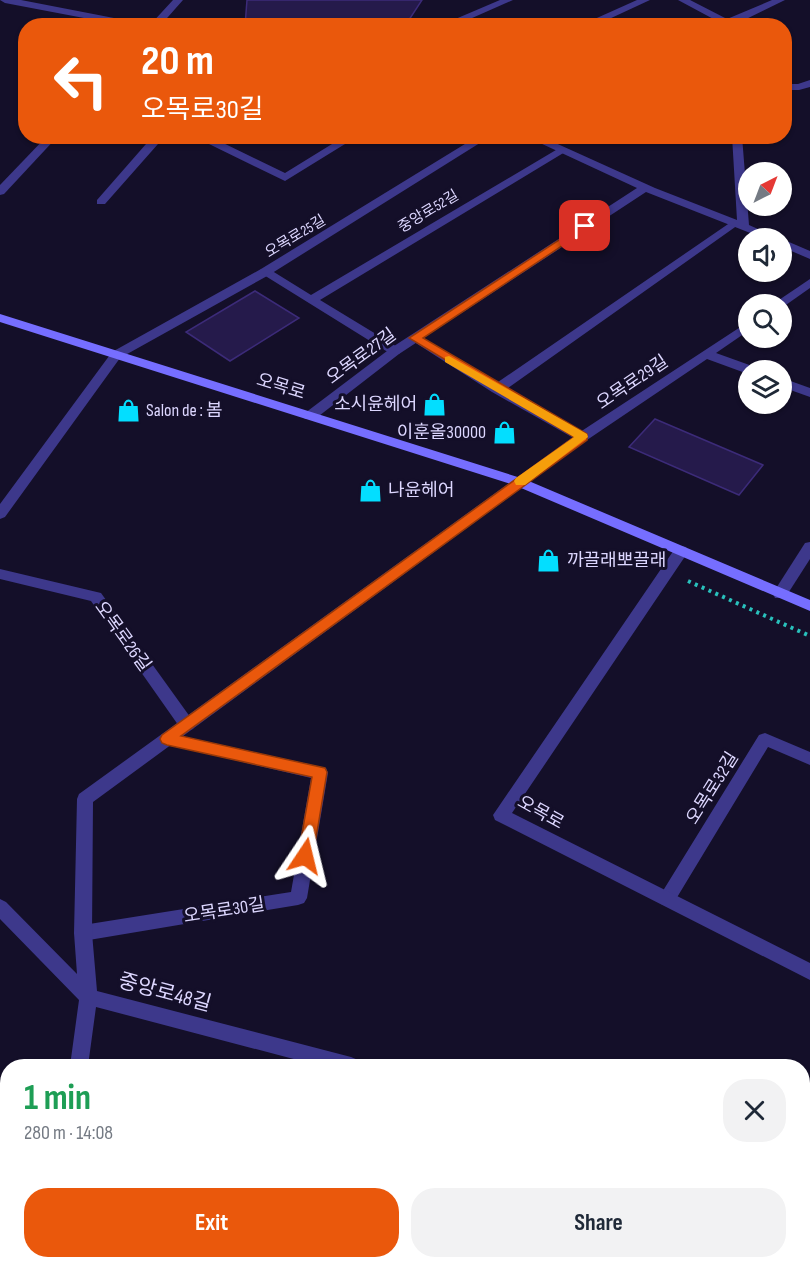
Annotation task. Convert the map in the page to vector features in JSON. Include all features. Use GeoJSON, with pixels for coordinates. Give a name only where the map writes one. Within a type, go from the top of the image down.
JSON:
{"type":"FeatureCollection","features":[{"type":"Feature","properties":{"kind":"main road","name":"오목로"},"geometry":{"type":"LineString","coordinates":[[0,318],[519,482],[810,606]]}},
{"type":"Feature","properties":{"kind":"street"},"geometry":{"type":"LineString","coordinates":[[5,0],[102,18]]}},
{"type":"Feature","properties":{"kind":"street"},"geometry":{"type":"LineString","coordinates":[[161,18],[178,0]]}},
{"type":"Feature","properties":{"kind":"street"},"geometry":{"type":"LineString","coordinates":[[464,18],[508,0]]}},
{"type":"Feature","properties":{"kind":"street"},"geometry":{"type":"LineString","coordinates":[[603,18],[645,0]]}},
{"type":"Feature","properties":{"kind":"street"},"geometry":{"type":"LineString","coordinates":[[683,0],[714,18]]}},
{"type":"Feature","properties":{"kind":"street"},"geometry":{"type":"LineString","coordinates":[[738,18],[780,0]]}},
{"type":"Feature","properties":{"kind":"street"},"geometry":{"type":"LineString","coordinates":[[792,87],[799,87],[810,82]]}},
{"type":"Feature","properties":{"kind":"street"},"geometry":{"type":"LineString","coordinates":[[0,192],[45,144]]}},
{"type":"Feature","properties":{"kind":"street"},"geometry":{"type":"LineString","coordinates":[[101,202],[153,144]]}},
{"type":"Feature","properties":{"kind":"street"},"geometry":{"type":"LineString","coordinates":[[217,144],[285,178],[340,144]]}},
{"type":"Feature","properties":{"kind":"street","name":"오목로25길"},"geometry":{"type":"LineString","coordinates":[[116,355],[265,272],[473,144]]}},
{"type":"Feature","properties":{"kind":"street"},"geometry":{"type":"LineString","coordinates":[[548,144],[645,188],[748,228]]}},
{"type":"Feature","properties":{"kind":"street"},"geometry":{"type":"LineString","coordinates":[[737,144],[739,224]]}},
{"type":"Feature","properties":{"kind":"street","name":"중앙로52길"},"geometry":{"type":"LineString","coordinates":[[311,300],[561,150]]}},
{"type":"Feature","properties":{"kind":"street","name":"오목로27길"},"geometry":{"type":"LineString","coordinates":[[310,416],[414,338],[645,188]]}},
{"type":"Feature","properties":{"kind":"street"},"geometry":{"type":"LineString","coordinates":[[497,388],[739,224]]}},
{"type":"Feature","properties":{"kind":"street"},"geometry":{"type":"LineString","coordinates":[[792,247],[810,255]]}},
{"type":"Feature","properties":{"kind":"street"},"geometry":{"type":"LineString","coordinates":[[265,272],[395,351]]}},
{"type":"Feature","properties":{"kind":"street"},"geometry":{"type":"LineString","coordinates":[[792,296],[810,284]]}},
{"type":"Feature","properties":{"kind":"street","name":"오목로29길"},"geometry":{"type":"LineString","coordinates":[[519,482],[738,333]]}},
{"type":"Feature","properties":{"kind":"street"},"geometry":{"type":"LineString","coordinates":[[414,338],[582,437]]}},
{"type":"Feature","properties":{"kind":"street"},"geometry":{"type":"LineString","coordinates":[[706,354],[738,366]]}},
{"type":"Feature","properties":{"kind":"street"},"geometry":{"type":"LineString","coordinates":[[0,514],[116,355]]}},
{"type":"Feature","properties":{"kind":"street"},"geometry":{"type":"LineString","coordinates":[[792,386],[810,393]]}},
{"type":"Feature","properties":{"kind":"street"},"geometry":{"type":"LineString","coordinates":[[80,1059],[88,997],[83,933],[85,799],[519,482]]}},
{"type":"Feature","properties":{"kind":"street"},"geometry":{"type":"LineString","coordinates":[[780,594],[810,547]]}},
{"type":"Feature","properties":{"kind":"street","name":"오목로"},"geometry":{"type":"LineString","coordinates":[[681,551],[501,816],[810,972]]}},
{"type":"Feature","properties":{"kind":"street","name":"오목로26길"},"geometry":{"type":"LineString","coordinates":[[0,574],[96,597],[187,725]]}},
{"type":"Feature","properties":{"kind":"street","name":"오목로30길"},"geometry":{"type":"LineString","coordinates":[[83,933],[298,898],[320,772],[167,739]]}},
{"type":"Feature","properties":{"kind":"street","name":"오목로32길"},"geometry":{"type":"LineString","coordinates":[[667,899],[765,739],[810,759]]}},
{"type":"Feature","properties":{"kind":"street"},"geometry":{"type":"LineString","coordinates":[[0,907],[88,997]]}},
{"type":"Feature","properties":{"kind":"street","name":"중앙로48길"},"geometry":{"type":"LineString","coordinates":[[88,997],[324,1059]]}},
{"type":"Feature","properties":{"kind":"path"},"geometry":{"type":"LineString","coordinates":[[667,571],[810,636]]}},
{"type":"Feature","properties":{"kind":"building"},"geometry":{"type":"Polygon","coordinates":[[[247,0],[422,0],[410,18],[246,18],[247,0]]]}},
{"type":"Feature","properties":{"kind":"building"},"geometry":{"type":"Polygon","coordinates":[[[255,291],[299,318],[230,361],[186,332],[255,291]]]}},
{"type":"Feature","properties":{"kind":"building"},"geometry":{"type":"Polygon","coordinates":[[[655,419],[763,465],[739,495],[629,447],[655,419]]]}},
{"type":"Feature","properties":{"kind":"slow traffic"},"geometry":{"type":"LineString","coordinates":[[449,359],[582,437],[521,481]]}},
{"type":"Feature","properties":{"kind":"place","name":"소시윤헤어"},"geometry":{"type":"Point","coordinates":[435,404]}},
{"type":"Feature","properties":{"kind":"place","name":"Salon de : 봄"},"geometry":{"type":"Point","coordinates":[128,410]}},
{"type":"Feature","properties":{"kind":"place","name":"이훈올30000"},"geometry":{"type":"Point","coordinates":[504,432]}},
{"type":"Feature","properties":{"kind":"place","name":"나윤헤어"},"geometry":{"type":"Point","coordinates":[370,490]}},
{"type":"Feature","properties":{"kind":"place","name":"까끌래뽀끌래"},"geometry":{"type":"Point","coordinates":[549,560]}},
{"type":"Feature","properties":{"kind":"route"},"geometry":{"type":"LineString","coordinates":[[305,856],[320,772],[167,739],[582,437],[414,338],[585,226]]}}]}
